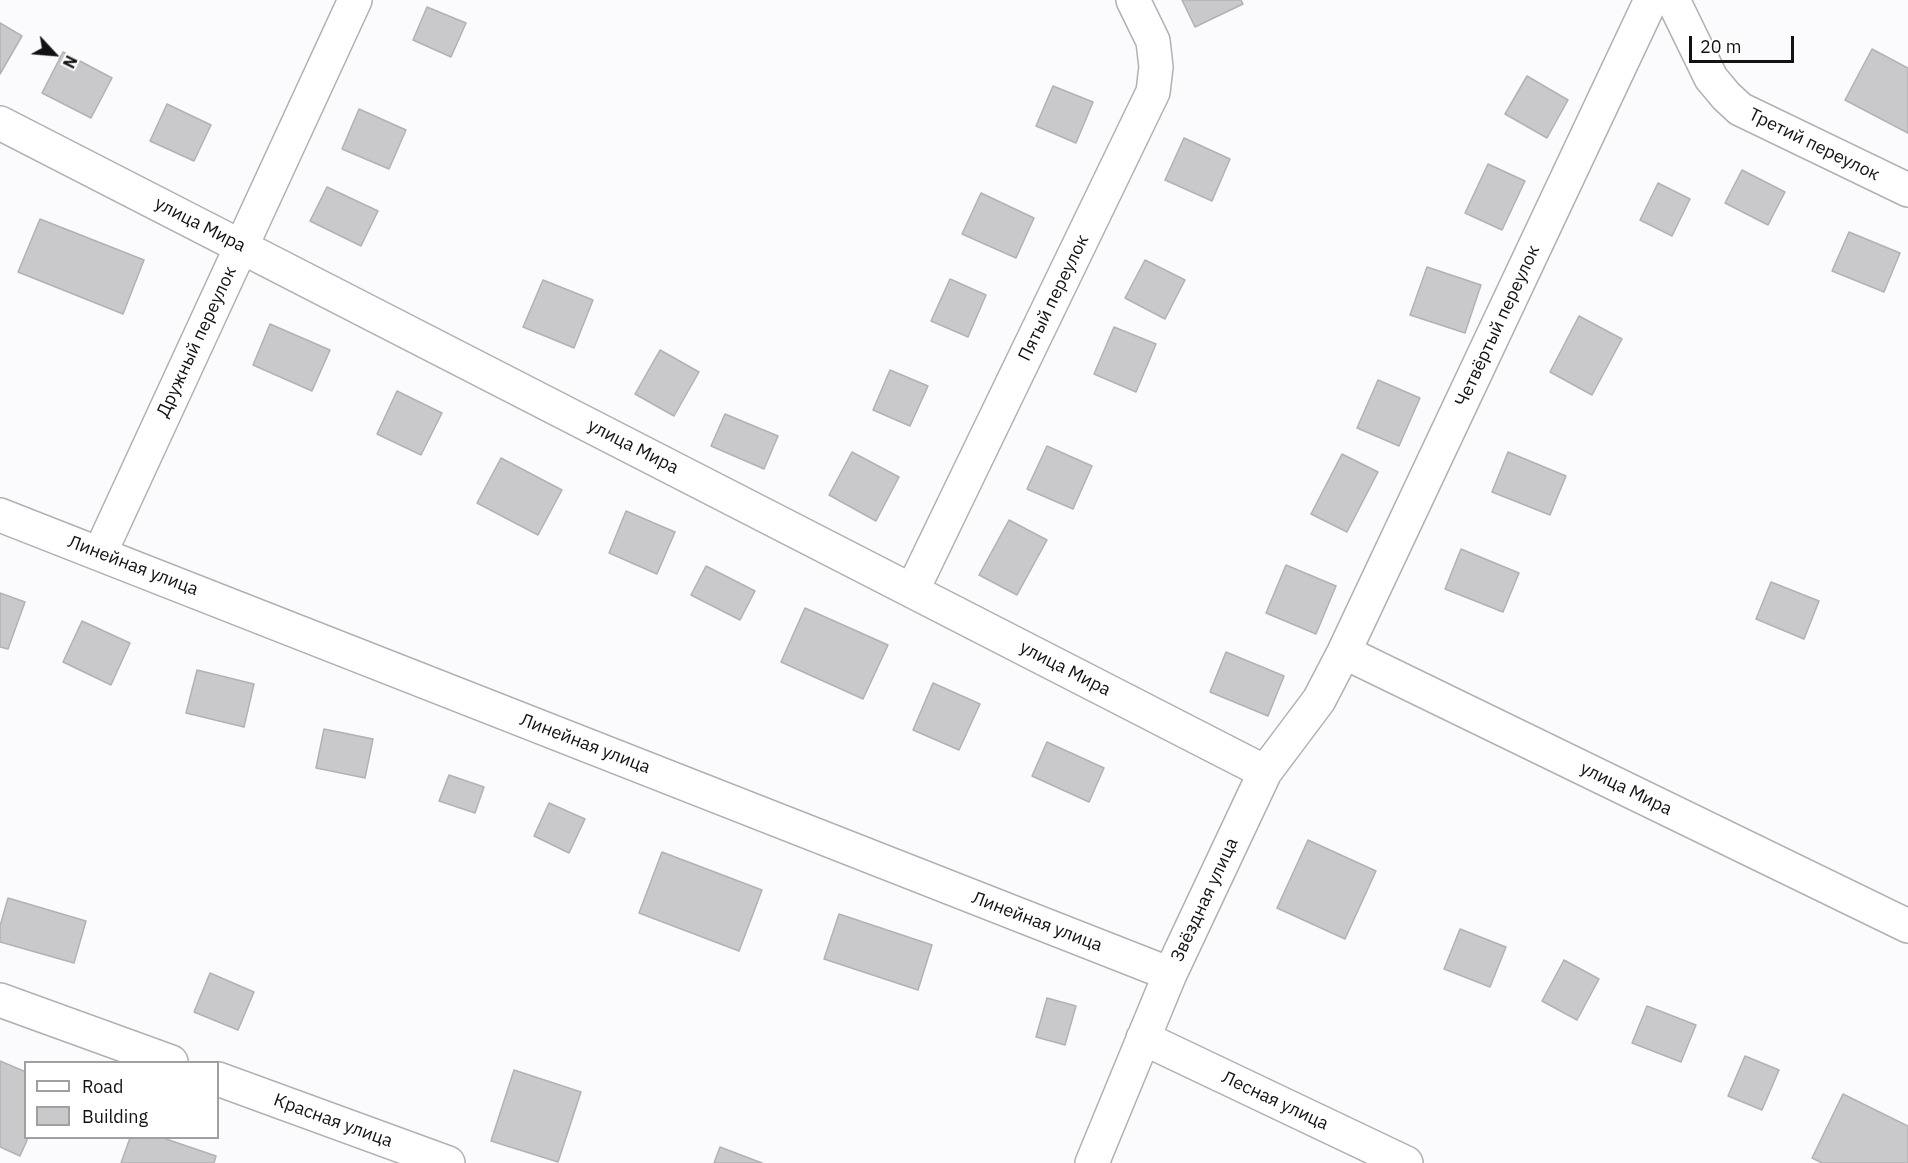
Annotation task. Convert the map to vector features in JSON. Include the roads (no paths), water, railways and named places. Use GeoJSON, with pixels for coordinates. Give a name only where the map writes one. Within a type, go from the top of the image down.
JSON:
{"type":"FeatureCollection","features":[{"type":"Feature","properties":{"kind":"street","name":"Дружный переулок"},"geometry":{"type":"LineString","coordinates":[[100,553],[356,0]]}},
{"type":"Feature","properties":{"kind":"street","name":"Пятый переулок"},"geometry":{"type":"LineString","coordinates":[[912,591],[1153,92],[1156,67],[1153,41],[1133,0]]}},
{"type":"Feature","properties":{"kind":"street","name":"Четвёртый переулок"},"geometry":{"type":"LineString","coordinates":[[1344,652],[1652,0]]}},
{"type":"Feature","properties":{"kind":"street","name":"Третий переулок"},"geometry":{"type":"LineString","coordinates":[[1673,0],[1712,78],[1740,109],[1908,190]]}},
{"type":"Feature","properties":{"kind":"street","name":"улица Мира"},"geometry":{"type":"LineString","coordinates":[[0,123],[1265,771]]}},
{"type":"Feature","properties":{"kind":"street","name":"Линейная улица"},"geometry":{"type":"LineString","coordinates":[[0,515],[1170,974]]}},
{"type":"Feature","properties":{"kind":"street","name":"улица Мира"},"geometry":{"type":"LineString","coordinates":[[1344,652],[1908,926]]}},
{"type":"Feature","properties":{"kind":"street","name":"Звёздная улица"},"geometry":{"type":"LineString","coordinates":[[1092,1163],[1170,974],[1265,771],[1319,700],[1344,652]]}},
{"type":"Feature","properties":{"kind":"street"},"geometry":{"type":"LineString","coordinates":[[0,1000],[168,1061]]}},
{"type":"Feature","properties":{"kind":"street","name":"Лесная улица"},"geometry":{"type":"LineString","coordinates":[[1143,1038],[1406,1163]]}},
{"type":"Feature","properties":{"kind":"street","name":"Красная улица"},"geometry":{"type":"LineString","coordinates":[[219,1079],[448,1163]]}}]}
